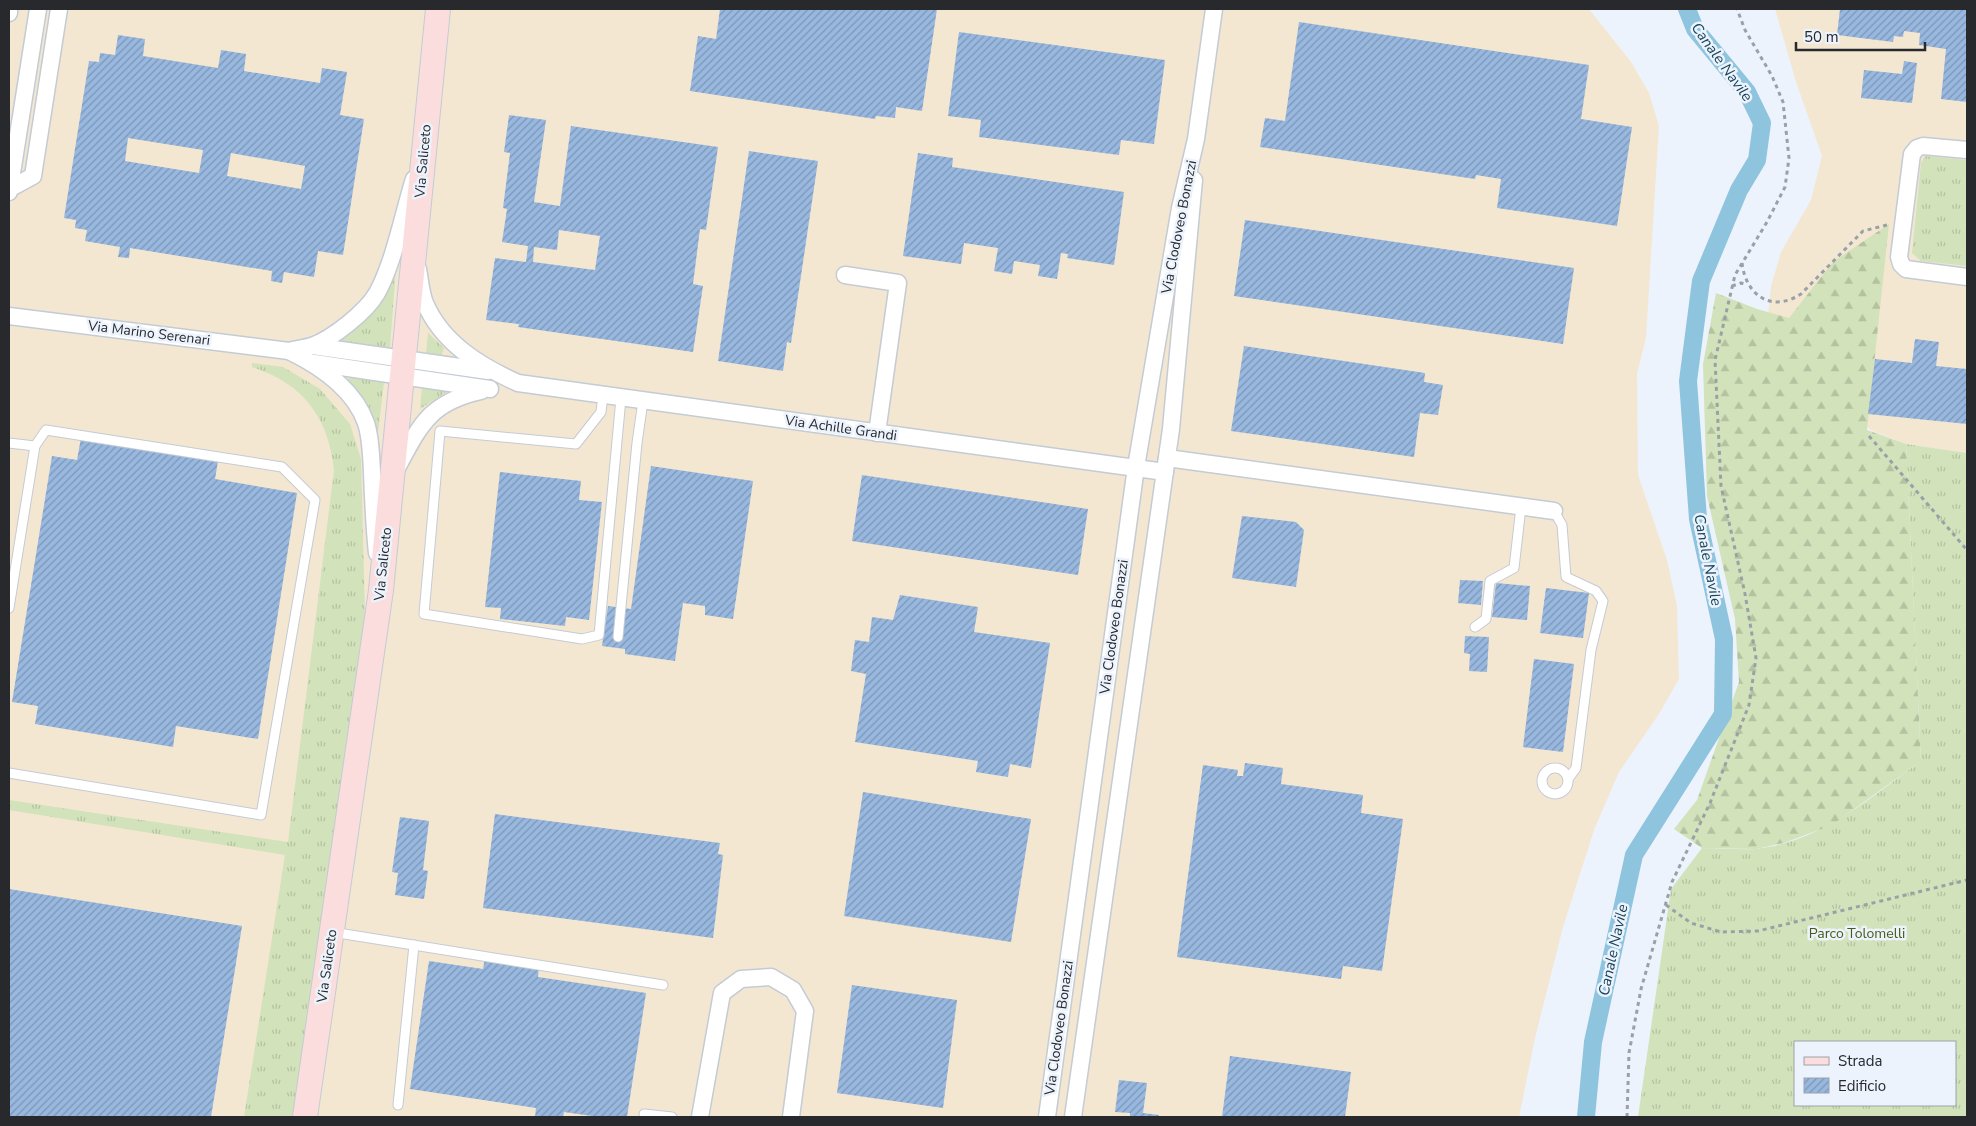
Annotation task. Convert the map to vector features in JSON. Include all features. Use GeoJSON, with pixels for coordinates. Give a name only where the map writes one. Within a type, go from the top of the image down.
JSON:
{"type":"FeatureCollection","features":[{"type":"Feature","properties":{"kind":"main road","name":"Via Saliceto"},"geometry":{"type":"LineString","coordinates":[[305,1117],[381,590],[438,9]]}},
{"type":"Feature","properties":{"kind":"street"},"geometry":{"type":"LineString","coordinates":[[9,191],[38,9]]}},
{"type":"Feature","properties":{"kind":"street"},"geometry":{"type":"LineString","coordinates":[[9,191],[32,176],[59,9]]}},
{"type":"Feature","properties":{"kind":"street","name":"Via Clodoveo Bonazzi"},"geometry":{"type":"LineString","coordinates":[[1047,1117],[1136,467],[1180,208],[1196,138],[1214,9]]}},
{"type":"Feature","properties":{"kind":"street"},"geometry":{"type":"LineString","coordinates":[[27,78],[48,82]]}},
{"type":"Feature","properties":{"kind":"street","name":"Via Clodoveo Bonazzi"},"geometry":{"type":"LineString","coordinates":[[1073,1117],[1166,465],[1193,209],[1196,138]]}},
{"type":"Feature","properties":{"kind":"street","name":"Via Marino Serenari"},"geometry":{"type":"LineString","coordinates":[[289,351],[313,346],[341,329],[363,311],[376,294],[384,278],[425,141]]}},
{"type":"Feature","properties":{"kind":"street"},"geometry":{"type":"LineString","coordinates":[[1967,150],[1932,146],[1917,148],[1912,154],[1899,257],[1900,264],[1906,269],[1915,272],[1967,277]]}},
{"type":"Feature","properties":{"kind":"street","name":"Via Achille Grandi"},"geometry":{"type":"LineString","coordinates":[[415,252],[424,302],[435,323],[467,356],[492,372],[518,383],[1136,467],[1166,465]]}},
{"type":"Feature","properties":{"kind":"street"},"geometry":{"type":"LineString","coordinates":[[845,275],[898,283],[877,433]]}},
{"type":"Feature","properties":{"kind":"street","name":"Via Marino Serenari"},"geometry":{"type":"LineString","coordinates":[[9,316],[289,351],[314,363],[350,396],[366,422],[371,450],[375,531],[381,590]]}},
{"type":"Feature","properties":{"kind":"street","name":"Via Marino Serenari"},"geometry":{"type":"LineString","coordinates":[[313,346],[404,368]]}},
{"type":"Feature","properties":{"kind":"street","name":"Via Marino Serenari"},"geometry":{"type":"LineString","coordinates":[[314,363],[404,368]]}},
{"type":"Feature","properties":{"kind":"street","name":"Via Achille Grandi"},"geometry":{"type":"LineString","coordinates":[[404,368],[492,372]]}},
{"type":"Feature","properties":{"kind":"street","name":"Via Achille Grandi"},"geometry":{"type":"LineString","coordinates":[[404,368],[490,388]]}},
{"type":"Feature","properties":{"kind":"street","name":"Via Achille Grandi"},"geometry":{"type":"LineString","coordinates":[[393,474],[420,424],[440,406],[464,394],[518,383]]}},
{"type":"Feature","properties":{"kind":"street"},"geometry":{"type":"LineString","coordinates":[[1166,465],[1554,511]]}},
{"type":"Feature","properties":{"kind":"street"},"geometry":{"type":"LineString","coordinates":[[700,1117],[722,993],[741,979],[770,977],[793,990],[805,1011],[790,1117]]}},
{"type":"Feature","properties":{"kind":"lane"},"geometry":{"type":"LineString","coordinates":[[603,395],[601,412],[576,444],[440,431],[424,614],[582,639],[599,635],[621,398]]}},
{"type":"Feature","properties":{"kind":"lane"},"geometry":{"type":"LineString","coordinates":[[618,637],[643,401]]}},
{"type":"Feature","properties":{"kind":"lane"},"geometry":{"type":"LineString","coordinates":[[9,608],[35,446],[46,430],[282,467],[315,500],[261,815],[9,773]]}},
{"type":"Feature","properties":{"kind":"lane"},"geometry":{"type":"LineString","coordinates":[[9,443],[35,446]]}},
{"type":"Feature","properties":{"kind":"lane"},"geometry":{"type":"LineString","coordinates":[[1475,627],[1486,619],[1490,581],[1514,568],[1521,507]]}},
{"type":"Feature","properties":{"kind":"lane"},"geometry":{"type":"LineString","coordinates":[[1554,511],[1562,525],[1566,577],[1596,591],[1603,601],[1591,650],[1576,768],[1568,780]]}},
{"type":"Feature","properties":{"kind":"lane"},"geometry":{"type":"LineString","coordinates":[[332,932],[663,985]]}},
{"type":"Feature","properties":{"kind":"lane"},"geometry":{"type":"LineString","coordinates":[[398,1105],[414,945]]}},
{"type":"Feature","properties":{"kind":"lane"},"geometry":{"type":"LineString","coordinates":[[644,1114],[672,1117]]}},
{"type":"Feature","properties":{"kind":"path"},"geometry":{"type":"LineString","coordinates":[[1627,1117],[1629,1053],[1641,989],[1672,882],[1710,803],[1749,705],[1756,658],[1745,594],[1721,486],[1715,360],[1732,286],[1742,263],[1767,222],[1785,187],[1789,158],[1783,102],[1772,76],[1746,30],[1737,9]]}},
{"type":"Feature","properties":{"kind":"path"},"geometry":{"type":"LineString","coordinates":[[1732,286],[1741,283],[1748,285],[1759,295],[1776,304],[1789,302],[1801,294],[1863,231],[1903,222]]}},
{"type":"Feature","properties":{"kind":"path"},"geometry":{"type":"LineString","coordinates":[[1742,263],[1748,285]]}},
{"type":"Feature","properties":{"kind":"path"},"geometry":{"type":"LineString","coordinates":[[1869,436],[1967,550]]}},
{"type":"Feature","properties":{"kind":"path"},"geometry":{"type":"LineString","coordinates":[[1666,905],[1691,924],[1721,932],[1758,931],[1967,880]]}},
{"type":"Feature","properties":{"kind":"shaded area"},"geometry":{"type":"Polygon","coordinates":[[[9,9],[1589,9],[1631,62],[1649,93],[1659,126],[1646,338],[1637,374],[1638,475],[1667,560],[1677,606],[1679,679],[1659,714],[1619,772],[1594,830],[1563,927],[1535,1038],[1519,1117],[9,1117],[9,9]]]}},
{"type":"Feature","properties":{"kind":"shaded area"},"geometry":{"type":"Polygon","coordinates":[[[1775,9],[1967,9],[1967,453],[1906,444],[1872,431],[1830,395],[1763,361],[1771,286],[1781,252],[1811,200],[1822,156],[1796,82],[1775,9]]]}},
{"type":"Feature","properties":{"kind":"green space"},"geometry":{"type":"Polygon","coordinates":[[[1925,156],[1967,160],[1967,266],[1921,261],[1912,253],[1921,163],[1925,156]]]}},
{"type":"Feature","properties":{"kind":"green space"},"geometry":{"type":"Polygon","coordinates":[[[1889,224],[1867,430],[1906,444],[1921,761],[1832,825],[1784,843],[1756,849],[1702,848],[1674,829],[1697,800],[1739,682],[1735,619],[1707,496],[1703,364],[1716,293],[1757,309],[1789,318],[1833,262],[1889,224]]]}},
{"type":"Feature","properties":{"kind":"green space"},"geometry":{"type":"Polygon","coordinates":[[[396,267],[390,348],[335,341],[358,326],[373,311],[391,281],[396,267]]]}},
{"type":"Feature","properties":{"kind":"green space"},"geometry":{"type":"Polygon","coordinates":[[[428,333],[444,348],[441,357],[426,354],[428,333]]]}},
{"type":"Feature","properties":{"kind":"green space"},"geometry":{"type":"Polygon","coordinates":[[[252,363],[283,367],[320,389],[350,424],[361,459],[365,616],[345,773],[294,1117],[244,1117],[285,855],[9,810],[9,800],[288,842],[334,470],[326,434],[310,405],[286,383],[252,367],[252,363]]]}},
{"type":"Feature","properties":{"kind":"green space"},"geometry":{"type":"Polygon","coordinates":[[[352,377],[384,382],[378,433],[372,417],[348,384],[348,379],[352,377]]]}},
{"type":"Feature","properties":{"kind":"green space"},"geometry":{"type":"Polygon","coordinates":[[[422,387],[448,391],[420,409],[422,387]]]}},
{"type":"Feature","properties":{"kind":"green space","name":"Parco Tolomelli"},"geometry":{"type":"Polygon","coordinates":[[[1906,444],[1967,453],[1967,1117],[1638,1117],[1671,889],[1702,848],[1756,849],[1780,845],[1824,828],[1864,803],[1921,761],[1906,444]]]}},
{"type":"Feature","properties":{"kind":"building"},"geometry":{"type":"Polygon","coordinates":[[[720,9],[937,9],[922,111],[896,107],[895,118],[876,116],[875,119],[690,91],[698,36],[716,39],[720,9]]]}},
{"type":"Feature","properties":{"kind":"building"},"geometry":{"type":"Polygon","coordinates":[[[1840,9],[1967,9],[1967,102],[1941,99],[1946,49],[1919,45],[1920,33],[1904,31],[1903,37],[1894,36],[1893,42],[1837,35],[1840,9]]]}},
{"type":"Feature","properties":{"kind":"building"},"geometry":{"type":"Polygon","coordinates":[[[1299,22],[1589,65],[1581,119],[1632,127],[1617,226],[1497,208],[1501,179],[1476,175],[1475,179],[1260,147],[1265,118],[1285,121],[1299,22]]]}},
{"type":"Feature","properties":{"kind":"building"},"geometry":{"type":"Polygon","coordinates":[[[959,32],[1165,60],[1154,144],[1121,140],[1119,155],[979,137],[981,120],[948,116],[959,32]]]}},
{"type":"Feature","properties":{"kind":"building"},"geometry":{"type":"Polygon","coordinates":[[[118,35],[145,39],[143,56],[218,68],[221,50],[246,54],[244,71],[320,83],[322,68],[347,72],[340,115],[364,119],[343,255],[318,251],[314,277],[284,272],[282,283],[271,281],[272,271],[130,248],[129,258],[118,257],[120,247],[85,241],[87,230],[75,228],[76,220],[64,218],[89,61],[99,62],[100,53],[115,55],[118,35]],[[128,138],[125,161],[199,173],[203,150],[128,138]],[[231,153],[227,176],[301,189],[305,166],[231,153]]]}},
{"type":"Feature","properties":{"kind":"building"},"geometry":{"type":"Polygon","coordinates":[[[1904,61],[1917,63],[1912,103],[1861,98],[1864,70],[1902,74],[1904,61]]]}},
{"type":"Feature","properties":{"kind":"building"},"geometry":{"type":"Polygon","coordinates":[[[509,115],[546,120],[534,202],[560,206],[571,126],[718,147],[706,230],[700,229],[693,284],[703,286],[693,352],[518,327],[519,324],[486,320],[495,258],[526,262],[528,246],[502,242],[507,209],[503,208],[510,153],[504,152],[509,115]],[[559,230],[557,250],[534,247],[533,262],[595,270],[600,236],[559,230]]]}},
{"type":"Feature","properties":{"kind":"building"},"geometry":{"type":"Polygon","coordinates":[[[749,151],[818,161],[791,343],[787,342],[783,371],[718,361],[749,151]]]}},
{"type":"Feature","properties":{"kind":"building"},"geometry":{"type":"Polygon","coordinates":[[[918,153],[953,158],[952,167],[1124,192],[1114,265],[1067,258],[1068,254],[1061,253],[1057,279],[1038,276],[1040,265],[1014,261],[1012,274],[994,271],[998,248],[964,243],[961,264],[903,256],[918,153]]]}},
{"type":"Feature","properties":{"kind":"building"},"geometry":{"type":"Polygon","coordinates":[[[1245,220],[1574,268],[1563,344],[1234,296],[1245,220]]]}},
{"type":"Feature","properties":{"kind":"building"},"geometry":{"type":"Polygon","coordinates":[[[1915,339],[1939,342],[1936,366],[1967,369],[1967,424],[1868,414],[1875,359],[1912,363],[1915,339]]]}},
{"type":"Feature","properties":{"kind":"building"},"geometry":{"type":"Polygon","coordinates":[[[1244,346],[1425,373],[1424,382],[1443,385],[1438,415],[1420,413],[1414,457],[1231,431],[1244,346]]]}},
{"type":"Feature","properties":{"kind":"building"},"geometry":{"type":"Polygon","coordinates":[[[81,438],[218,461],[215,479],[297,493],[258,739],[176,726],[173,747],[35,724],[38,706],[12,702],[52,456],[77,460],[81,438]]]}},
{"type":"Feature","properties":{"kind":"building"},"geometry":{"type":"Polygon","coordinates":[[[651,466],[753,481],[733,619],[705,615],[705,606],[683,603],[675,661],[625,654],[625,649],[602,646],[608,606],[631,609],[651,466]]]}},
{"type":"Feature","properties":{"kind":"building"},"geometry":{"type":"Polygon","coordinates":[[[500,472],[581,481],[579,500],[602,502],[589,620],[566,617],[565,626],[500,619],[501,608],[485,607],[500,472]]]}},
{"type":"Feature","properties":{"kind":"building"},"geometry":{"type":"Polygon","coordinates":[[[862,475],[1088,509],[1078,575],[852,541],[862,475]]]}},
{"type":"Feature","properties":{"kind":"building"},"geometry":{"type":"Polygon","coordinates":[[[1242,516],[1296,522],[1304,530],[1296,587],[1232,578],[1242,516]]]}},
{"type":"Feature","properties":{"kind":"building"},"geometry":{"type":"Polygon","coordinates":[[[1460,580],[1483,581],[1481,605],[1458,603],[1460,580]]]}},
{"type":"Feature","properties":{"kind":"building"},"geometry":{"type":"Polygon","coordinates":[[[1496,583],[1530,586],[1527,620],[1492,617],[1496,583]]]}},
{"type":"Feature","properties":{"kind":"building"},"geometry":{"type":"Polygon","coordinates":[[[1546,588],[1589,593],[1583,638],[1540,633],[1546,588]]]}},
{"type":"Feature","properties":{"kind":"building"},"geometry":{"type":"Polygon","coordinates":[[[900,595],[978,607],[974,632],[1050,643],[1031,768],[1010,764],[1008,777],[976,772],[978,761],[855,742],[866,674],[851,671],[855,640],[869,642],[872,617],[893,620],[900,595]]]}},
{"type":"Feature","properties":{"kind":"building"},"geometry":{"type":"Polygon","coordinates":[[[1465,636],[1489,637],[1487,672],[1469,671],[1470,654],[1464,653],[1465,636]]]}},
{"type":"Feature","properties":{"kind":"building"},"geometry":{"type":"Polygon","coordinates":[[[1534,659],[1574,664],[1563,752],[1523,747],[1534,659]]]}},
{"type":"Feature","properties":{"kind":"building"},"geometry":{"type":"Polygon","coordinates":[[[1245,763],[1283,768],[1281,784],[1363,795],[1361,813],[1403,819],[1382,971],[1343,966],[1341,979],[1177,957],[1203,765],[1238,770],[1237,776],[1243,776],[1245,763]]]}},
{"type":"Feature","properties":{"kind":"building"},"geometry":{"type":"Polygon","coordinates":[[[863,792],[1031,819],[1011,942],[844,916],[863,792]]]}},
{"type":"Feature","properties":{"kind":"building"},"geometry":{"type":"Polygon","coordinates":[[[495,814],[720,843],[718,854],[723,855],[713,938],[483,908],[495,814]]]}},
{"type":"Feature","properties":{"kind":"building"},"geometry":{"type":"Polygon","coordinates":[[[400,817],[429,821],[423,870],[428,871],[424,899],[395,895],[398,873],[392,872],[400,817]]]}},
{"type":"Feature","properties":{"kind":"building"},"geometry":{"type":"Polygon","coordinates":[[[9,889],[242,926],[211,1117],[9,1117],[9,889]]]}},
{"type":"Feature","properties":{"kind":"building"},"geometry":{"type":"Polygon","coordinates":[[[485,958],[539,966],[538,977],[646,993],[627,1117],[599,1117],[564,1112],[563,1117],[535,1117],[536,1108],[410,1089],[429,961],[483,969],[485,958]]]}},
{"type":"Feature","properties":{"kind":"building"},"geometry":{"type":"Polygon","coordinates":[[[852,985],[957,1000],[943,1108],[837,1093],[852,985]]]}},
{"type":"Feature","properties":{"kind":"building"},"geometry":{"type":"Polygon","coordinates":[[[1230,1056],[1351,1072],[1345,1117],[1222,1117],[1230,1056]]]}},
{"type":"Feature","properties":{"kind":"building"},"geometry":{"type":"Polygon","coordinates":[[[1119,1080],[1147,1083],[1143,1113],[1159,1115],[1159,1117],[1130,1117],[1130,1113],[1115,1112],[1119,1080]]]}},
{"type":"Feature","properties":{"kind":"waterway","name":"Canale Navile"},"geometry":{"type":"LineString","coordinates":[[1586,1117],[1593,1042],[1634,855],[1723,714],[1724,639],[1698,519],[1688,381],[1701,281],[1739,190],[1757,160],[1762,123],[1747,92],[1695,29],[1687,9]]}}]}
